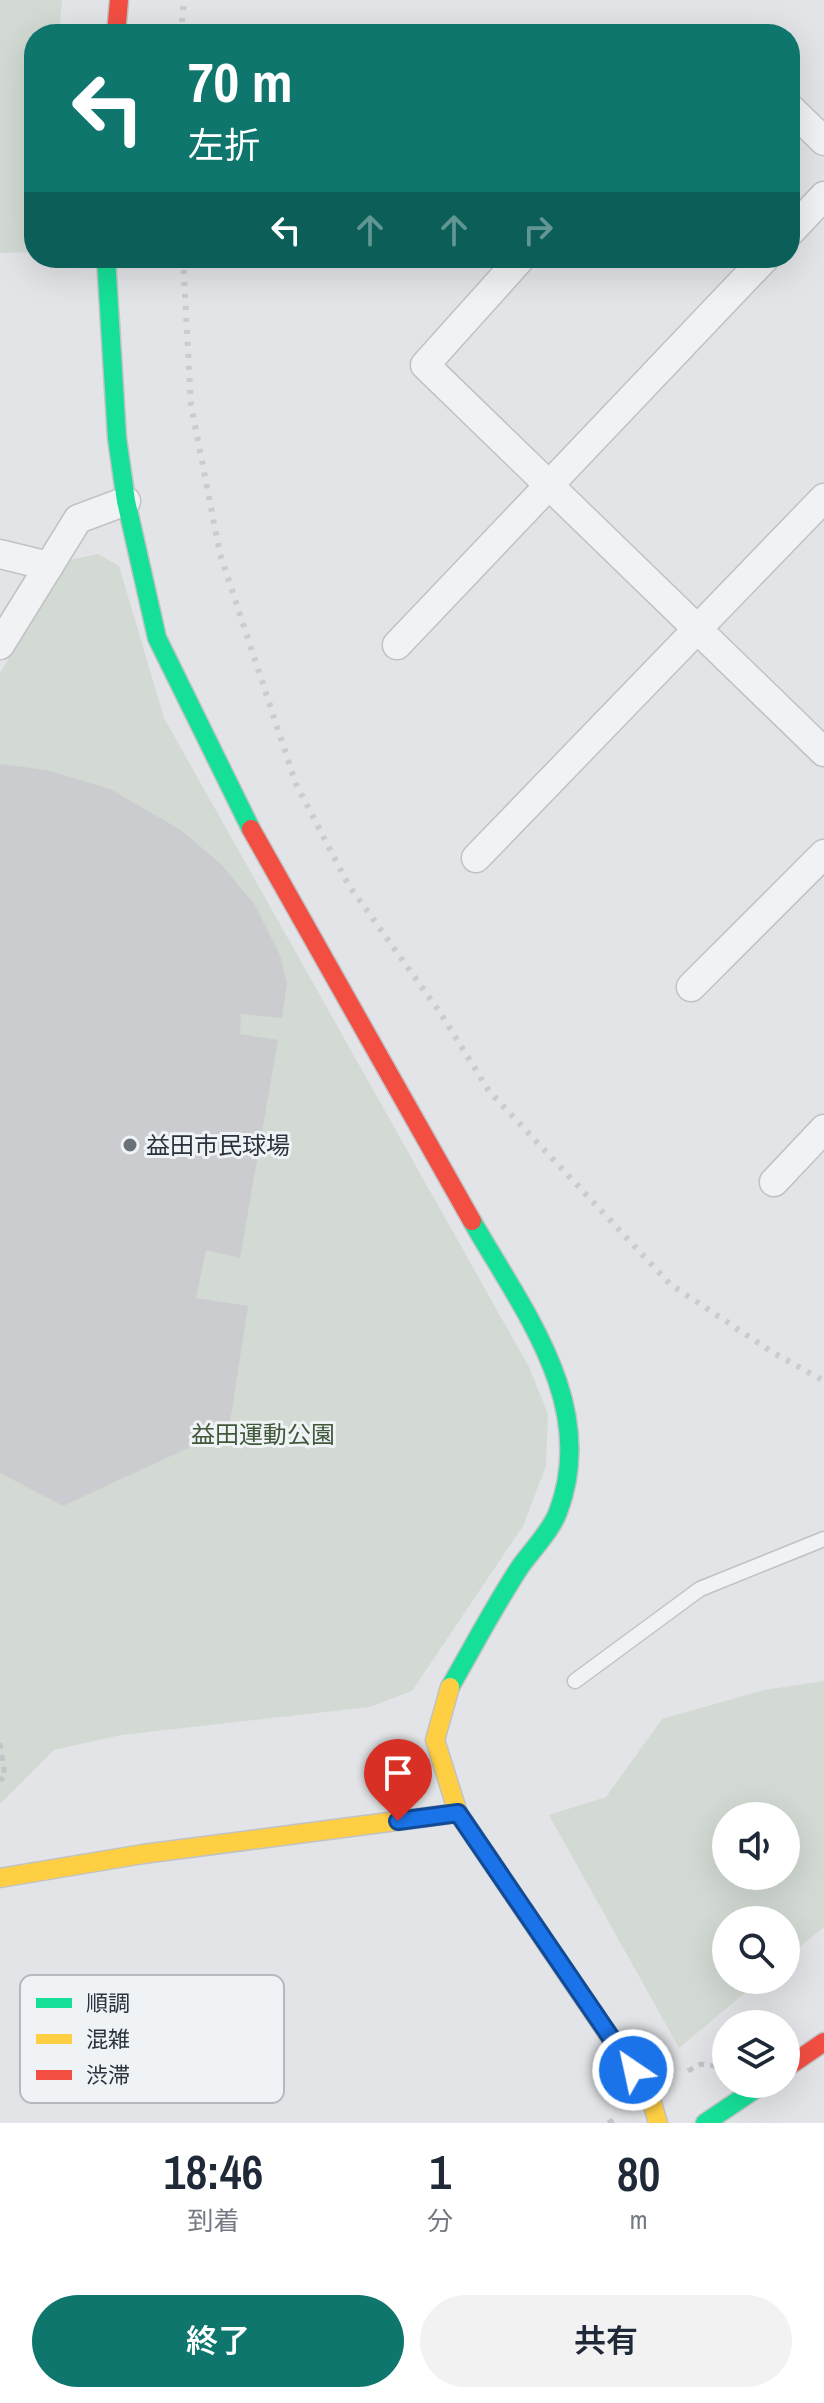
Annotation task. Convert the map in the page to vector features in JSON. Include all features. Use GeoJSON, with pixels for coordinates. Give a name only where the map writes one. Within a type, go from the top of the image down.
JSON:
{"type":"FeatureCollection","features":[{"type":"Feature","properties":{"kind":"main road"},"geometry":{"type":"LineString","coordinates":[[117,24],[119,0]]}},
{"type":"Feature","properties":{"kind":"main road"},"geometry":{"type":"LineString","coordinates":[[106,268],[117,438],[126,501],[157,638],[208,747],[557,1371],[568,1419],[569,1468],[558,1514],[519,1569],[447,1692],[435,1740],[458,1813],[650,2096],[658,2123]]}},
{"type":"Feature","properties":{"kind":"main road"},"geometry":{"type":"LineString","coordinates":[[0,1878],[143,1854],[458,1813]]}},
{"type":"Feature","properties":{"kind":"main road"},"geometry":{"type":"LineString","coordinates":[[800,2058],[824,2042]]}},
{"type":"Feature","properties":{"kind":"main road"},"geometry":{"type":"LineString","coordinates":[[705,2123],[742,2098]]}},
{"type":"Feature","properties":{"kind":"street"},"geometry":{"type":"LineString","coordinates":[[800,118],[824,141]]}},
{"type":"Feature","properties":{"kind":"street"},"geometry":{"type":"LineString","coordinates":[[800,221],[824,196]]}},
{"type":"Feature","properties":{"kind":"street"},"geometry":{"type":"LineString","coordinates":[[512,268],[425,365],[824,752]]}},
{"type":"Feature","properties":{"kind":"street"},"geometry":{"type":"LineString","coordinates":[[397,645],[756,268]]}},
{"type":"Feature","properties":{"kind":"street"},"geometry":{"type":"LineString","coordinates":[[476,858],[824,498]]}},
{"type":"Feature","properties":{"kind":"street"},"geometry":{"type":"LineString","coordinates":[[0,645],[78,519],[126,501]]}},
{"type":"Feature","properties":{"kind":"street"},"geometry":{"type":"LineString","coordinates":[[0,554],[49,566]]}},
{"type":"Feature","properties":{"kind":"street"},"geometry":{"type":"LineString","coordinates":[[691,987],[824,854]]}},
{"type":"Feature","properties":{"kind":"street"},"geometry":{"type":"LineString","coordinates":[[774,1182],[824,1129]]}},
{"type":"Feature","properties":{"kind":"lane"},"geometry":{"type":"LineString","coordinates":[[575,1681],[700,1589],[824,1539]]}},
{"type":"Feature","properties":{"kind":"path"},"geometry":{"type":"LineString","coordinates":[[0,1743],[5,1777],[0,1780]]}},
{"type":"Feature","properties":{"kind":"path"},"geometry":{"type":"LineString","coordinates":[[688,2071],[701,2064],[712,2066]]}},
{"type":"Feature","properties":{"kind":"path"},"geometry":{"type":"LineString","coordinates":[[608,2123],[617,2118]]}},
{"type":"Feature","properties":{"kind":"green space"},"geometry":{"type":"Polygon","coordinates":[[[0,0],[62,0],[60,24],[24,24],[24,252],[0,253],[0,0]]]}},
{"type":"Feature","properties":{"kind":"green space","name":"益田運動公園"},"geometry":{"type":"Polygon","coordinates":[[[98,554],[119,566],[164,718],[529,1367],[548,1414],[546,1466],[523,1526],[412,1691],[370,1707],[121,1735],[54,1750],[0,1804],[0,673],[69,560],[98,554]]]}},
{"type":"Feature","properties":{"kind":"green space"},"geometry":{"type":"Polygon","coordinates":[[[824,1681],[824,1927],[800,1947],[800,1906],[712,1906],[712,1994],[743,1994],[724,2010],[712,2010],[712,2020],[679,2048],[549,1815],[606,1797],[662,1719],[764,1690],[824,1681]]]}},
{"type":"Feature","properties":{"kind":"building","name":"益田市民球場"},"geometry":{"type":"Polygon","coordinates":[[[0,764],[47,770],[110,789],[181,830],[221,864],[255,905],[280,955],[287,983],[282,1018],[241,1014],[240,1034],[278,1040],[240,1258],[206,1250],[196,1298],[248,1306],[229,1429],[63,1506],[0,1473],[0,764]]]}},
{"type":"Feature","properties":{"kind":"railway"},"geometry":{"type":"LineString","coordinates":[[182,24],[184,0]]}},
{"type":"Feature","properties":{"kind":"railway"},"geometry":{"type":"LineString","coordinates":[[184,268],[191,405],[220,554],[296,784],[348,884],[441,1014],[489,1091],[670,1284],[772,1352],[824,1381]]}},
{"type":"Feature","properties":{"kind":"traffic: fast"},"geometry":{"type":"LineString","coordinates":[[107,268],[117,438],[126,501],[157,638],[251,829]]}},
{"type":"Feature","properties":{"kind":"traffic: fast"},"geometry":{"type":"LineString","coordinates":[[450,1687],[511,1581],[555,1519],[568,1472],[569,1434],[562,1396],[549,1359],[472,1221]]}},
{"type":"Feature","properties":{"kind":"traffic: fast"},"geometry":{"type":"LineString","coordinates":[[705,2123],[742,2098]]}},
{"type":"Feature","properties":{"kind":"traffic: slow"},"geometry":{"type":"LineString","coordinates":[[450,1687],[435,1740],[458,1813],[650,2096],[658,2123]]}},
{"type":"Feature","properties":{"kind":"traffic: slow"},"geometry":{"type":"LineString","coordinates":[[0,1878],[143,1854],[458,1813]]}},
{"type":"Feature","properties":{"kind":"traffic: jam"},"geometry":{"type":"LineString","coordinates":[[117,24],[119,0]]}},
{"type":"Feature","properties":{"kind":"traffic: jam"},"geometry":{"type":"LineString","coordinates":[[251,829],[472,1221]]}},
{"type":"Feature","properties":{"kind":"traffic: jam"},"geometry":{"type":"LineString","coordinates":[[800,2058],[824,2042]]}},
{"type":"Feature","properties":{"kind":"place","name":"益田市民球場"},"geometry":{"type":"Point","coordinates":[130,1145]}},
{"type":"Feature","properties":{"kind":"route"},"geometry":{"type":"LineString","coordinates":[[398,1821],[458,1813],[633,2070]]}}]}
